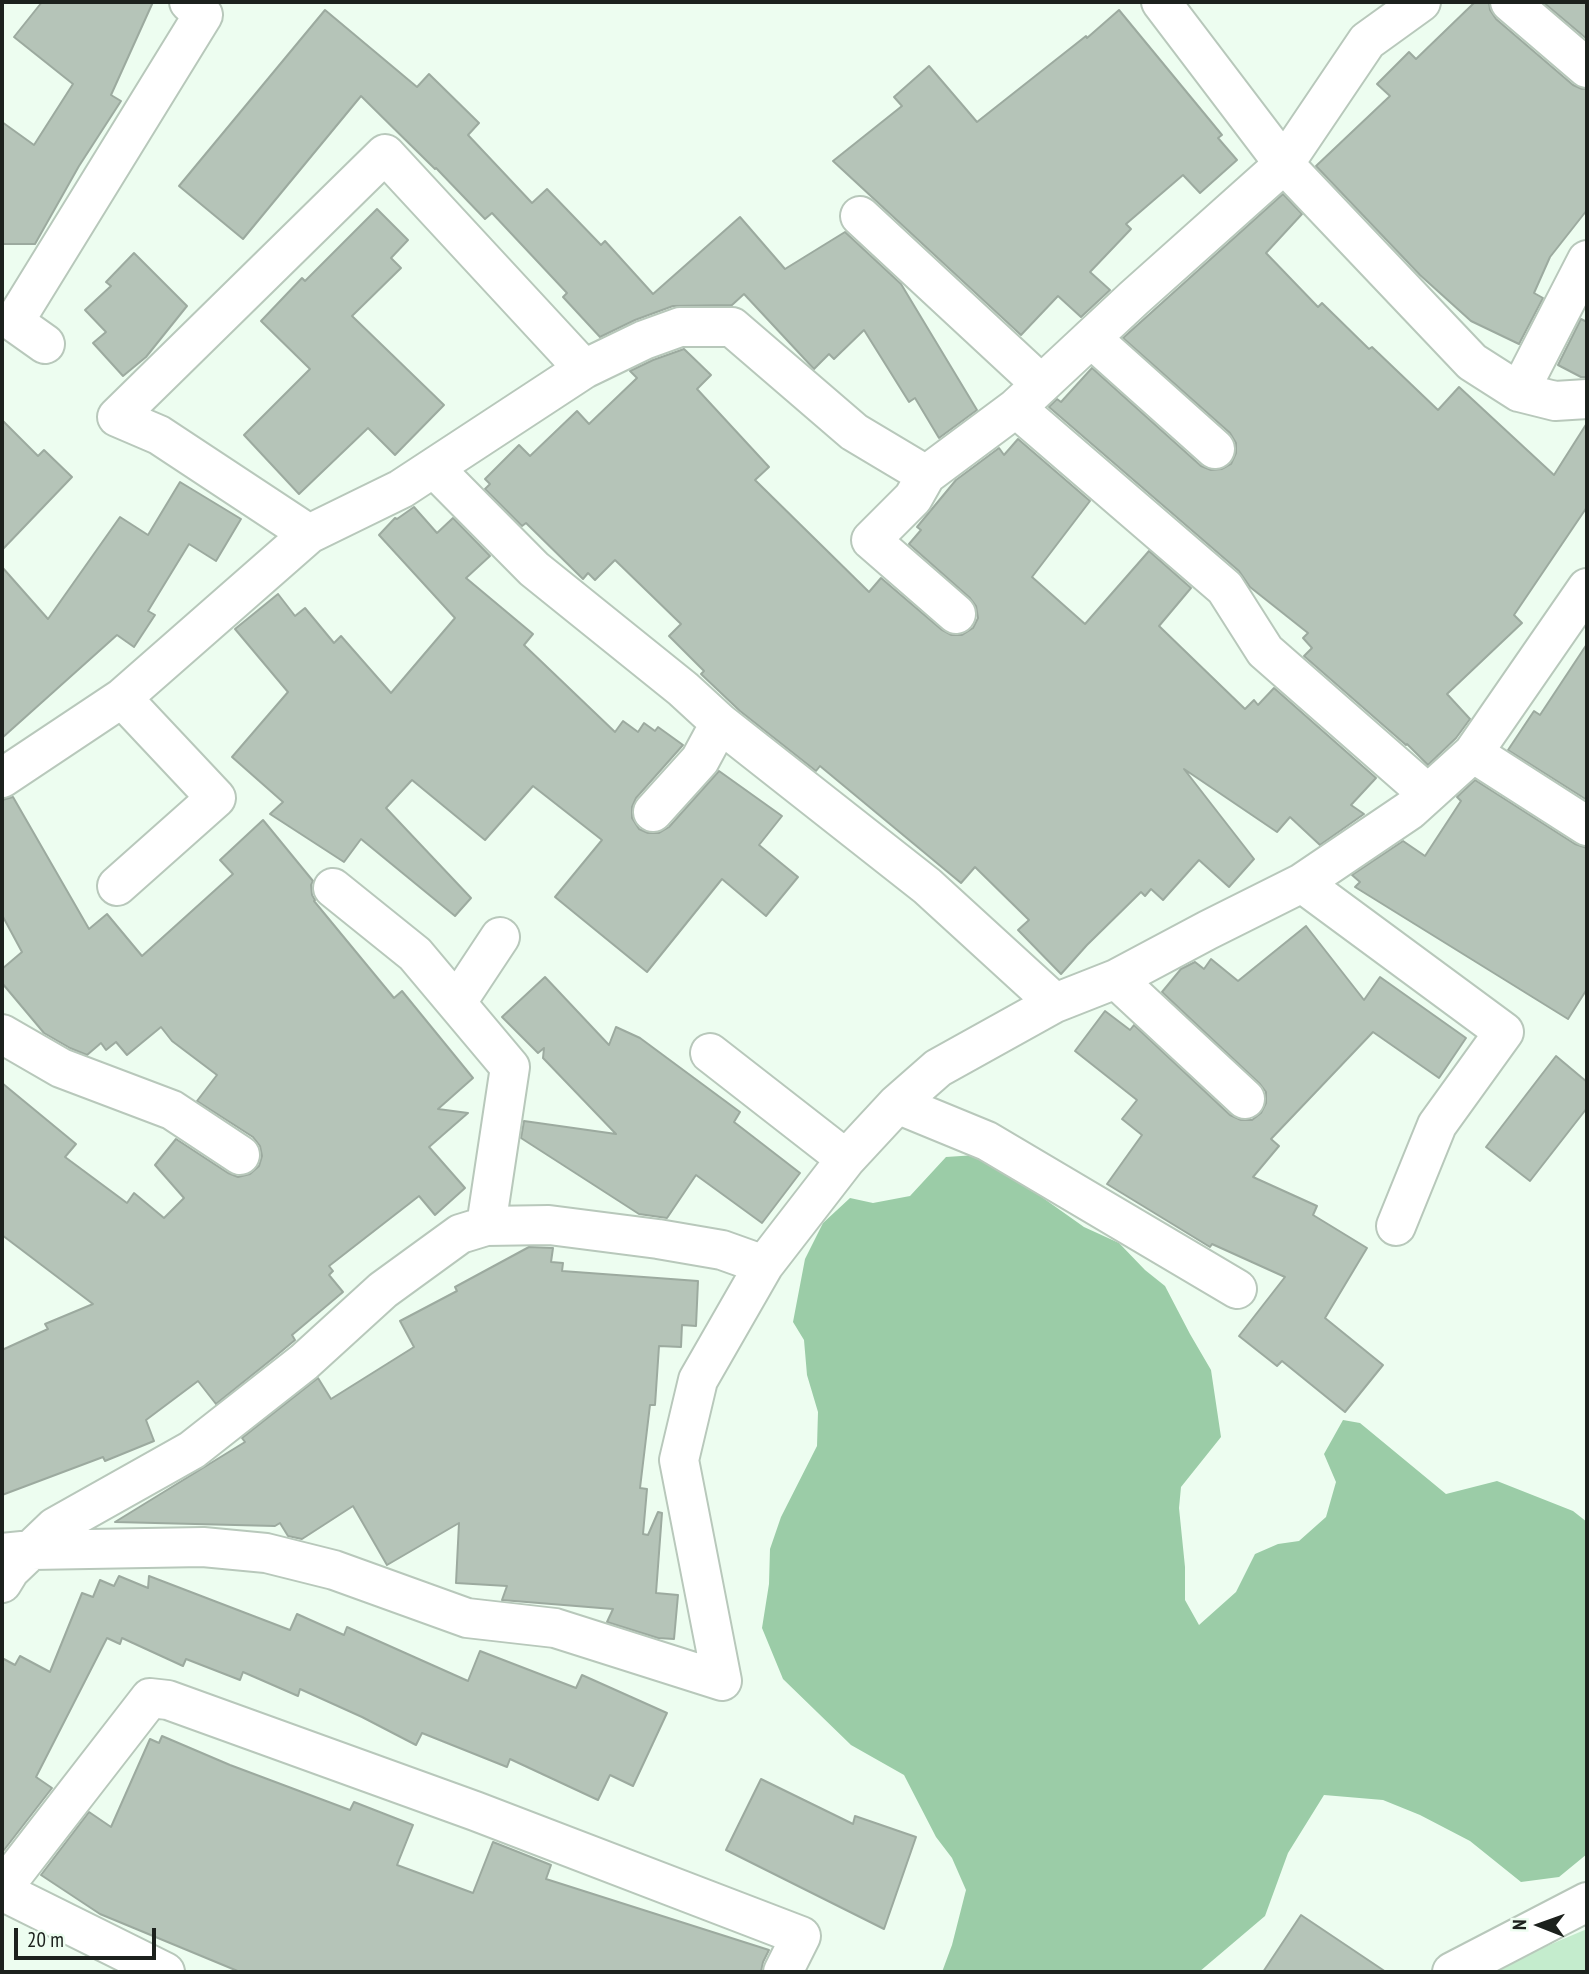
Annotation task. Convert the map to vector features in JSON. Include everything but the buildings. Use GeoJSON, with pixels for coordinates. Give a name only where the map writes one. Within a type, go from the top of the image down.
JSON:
{"type":"FeatureCollection","features":[{"type":"Feature","properties":{"kind":"street"},"geometry":{"type":"LineString","coordinates":[[45,344],[14,322],[203,15],[189,2]]}},
{"type":"Feature","properties":{"kind":"street"},"geometry":{"type":"LineString","coordinates":[[1161,2],[1283,164],[1472,362],[1519,392],[1555,401],[1587,399]]}},
{"type":"Feature","properties":{"kind":"street"},"geometry":{"type":"LineString","coordinates":[[956,614],[871,540],[913,498],[926,475],[1029,396],[1283,164],[1367,41],[1421,2]]}},
{"type":"Feature","properties":{"kind":"street"},"geometry":{"type":"LineString","coordinates":[[1510,2],[1587,68]]}},
{"type":"Feature","properties":{"kind":"street"},"geometry":{"type":"LineString","coordinates":[[309,534],[159,435],[117,417],[385,154],[584,369]]}},
{"type":"Feature","properties":{"kind":"street"},"geometry":{"type":"LineString","coordinates":[[860,216],[1029,396],[1224,588],[1265,651],[1427,793]]}},
{"type":"Feature","properties":{"kind":"street"},"geometry":{"type":"LineString","coordinates":[[1519,392],[1587,260]]}},
{"type":"Feature","properties":{"kind":"street"},"geometry":{"type":"LineString","coordinates":[[2,778],[122,698],[309,534],[401,489],[584,369],[644,340],[680,327],[732,327],[854,432],[926,475]]}},
{"type":"Feature","properties":{"kind":"street"},"geometry":{"type":"LineString","coordinates":[[1091,338],[1215,449]]}},
{"type":"Feature","properties":{"kind":"street"},"geometry":{"type":"LineString","coordinates":[[434,468],[534,569],[683,689],[720,723],[927,886],[1055,1003]]}},
{"type":"Feature","properties":{"kind":"street"},"geometry":{"type":"LineString","coordinates":[[17,1552],[203,1547],[266,1553],[334,1570],[467,1618],[555,1628],[722,1681],[679,1460],[698,1380],[764,1265],[846,1159],[897,1104],[938,1068],[1055,1003],[1116,979],[1302,883],[1410,810],[1473,752],[1587,588]]}},
{"type":"Feature","properties":{"kind":"street"},"geometry":{"type":"LineString","coordinates":[[117,886],[216,798],[122,698]]}},
{"type":"Feature","properties":{"kind":"street"},"geometry":{"type":"LineString","coordinates":[[653,812],[700,760],[720,723]]}},
{"type":"Feature","properties":{"kind":"street"},"geometry":{"type":"LineString","coordinates":[[1473,752],[1587,826]]}},
{"type":"Feature","properties":{"kind":"street"},"geometry":{"type":"LineString","coordinates":[[1302,883],[1504,1032],[1437,1125],[1396,1226]]}},
{"type":"Feature","properties":{"kind":"street"},"geometry":{"type":"LineString","coordinates":[[334,888],[415,954],[510,1067],[486,1226]]}},
{"type":"Feature","properties":{"kind":"street"},"geometry":{"type":"LineString","coordinates":[[457,1002],[500,937]]}},
{"type":"Feature","properties":{"kind":"street"},"geometry":{"type":"LineString","coordinates":[[1116,979],[1245,1099]]}},
{"type":"Feature","properties":{"kind":"street"},"geometry":{"type":"LineString","coordinates":[[2,1034],[61,1068],[172,1110],[240,1155]]}},
{"type":"Feature","properties":{"kind":"street"},"geometry":{"type":"LineString","coordinates":[[710,1053],[846,1159]]}},
{"type":"Feature","properties":{"kind":"street"},"geometry":{"type":"LineString","coordinates":[[897,1104],[987,1141],[1237,1289]]}},
{"type":"Feature","properties":{"kind":"street"},"geometry":{"type":"LineString","coordinates":[[2,1583],[17,1552],[55,1527],[192,1450],[304,1362],[383,1290],[460,1234],[486,1226],[549,1226],[658,1239],[722,1250],[764,1265]]}},
{"type":"Feature","properties":{"kind":"street"},"geometry":{"type":"LineString","coordinates":[[165,1972],[2,1890],[150,1698],[168,1700],[475,1811],[801,1936],[783,1972]]}},
{"type":"Feature","properties":{"kind":"street"},"geometry":{"type":"LineString","coordinates":[[1452,1972],[1587,1902]]}},
{"type":"Feature","properties":{"kind":"green space"},"geometry":{"type":"Polygon","coordinates":[[[976,1155],[1012,1176],[1084,1227],[1119,1243],[1165,1286],[1211,1370],[1221,1437],[1181,1487],[1179,1508],[1185,1567],[1185,1600],[1199,1625],[1236,1592],[1255,1554],[1278,1544],[1299,1541],[1326,1517],[1336,1482],[1324,1454],[1343,1420],[1360,1423],[1446,1494],[1497,1481],[1573,1511],[1587,1522],[1587,1854],[1559,1877],[1521,1882],[1470,1841],[1420,1815],[1383,1800],[1324,1795],[1288,1853],[1265,1916],[1199,1972],[942,1972],[966,1890],[952,1858],[936,1837],[904,1775],[851,1745],[783,1679],[762,1628],[769,1584],[770,1549],[781,1517],[817,1446],[818,1412],[807,1375],[804,1340],[793,1322],[805,1259],[823,1223],[850,1198],[873,1203],[910,1196],[946,1157],[976,1155]]]}},
{"type":"Feature","properties":{"kind":"green space"},"geometry":{"type":"Polygon","coordinates":[[[1587,1929],[1587,1972],[1485,1972],[1587,1929]]]}}]}
